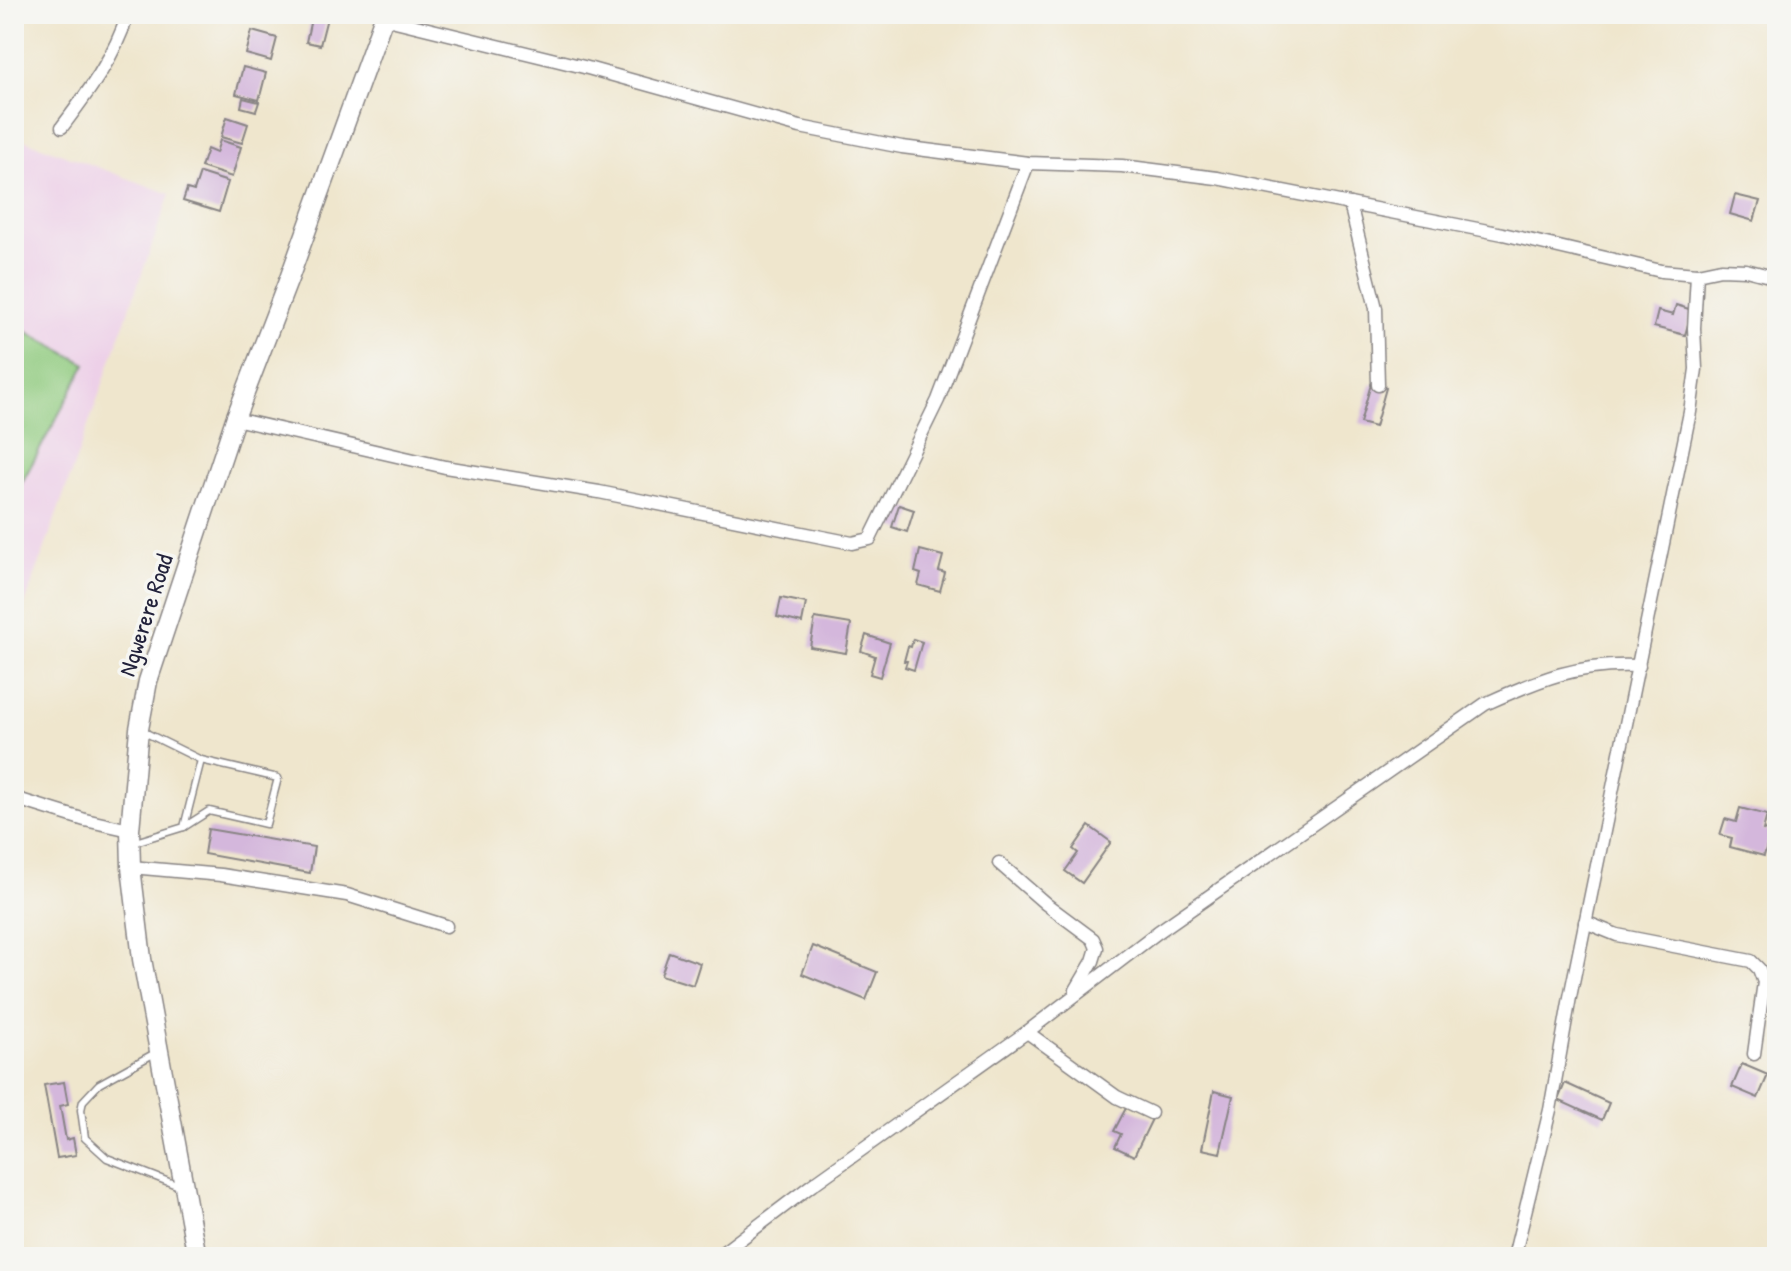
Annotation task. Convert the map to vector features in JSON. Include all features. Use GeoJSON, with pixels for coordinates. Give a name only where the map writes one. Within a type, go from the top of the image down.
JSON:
{"type":"FeatureCollection","features":[{"type":"Feature","properties":{"kind":"main road","name":"Ngwerere Road"},"geometry":{"type":"LineString","coordinates":[[197,1257],[187,1189],[142,959],[131,867],[130,837],[139,729],[148,681],[235,419],[384,16]]}},
{"type":"Feature","properties":{"kind":"street"},"geometry":{"type":"LineString","coordinates":[[62,127],[108,64],[128,14]]}},
{"type":"Feature","properties":{"kind":"street"},"geometry":{"type":"LineString","coordinates":[[384,16],[800,127],[902,147],[1028,163],[1164,170],[1503,234],[1661,271],[1697,274],[1721,269],[1746,270],[1777,278]]}},
{"type":"Feature","properties":{"kind":"street"},"geometry":{"type":"LineString","coordinates":[[235,419],[445,467],[599,492],[852,543],[870,539],[938,400],[1028,163]]}},
{"type":"Feature","properties":{"kind":"street"},"geometry":{"type":"LineString","coordinates":[[1350,204],[1376,308],[1378,385]]}},
{"type":"Feature","properties":{"kind":"street"},"geometry":{"type":"LineString","coordinates":[[1514,1257],[1550,1110],[1694,387],[1697,274]]}},
{"type":"Feature","properties":{"kind":"street"},"geometry":{"type":"LineString","coordinates":[[717,1257],[812,1185],[1027,1032],[1158,932],[1485,704],[1532,682],[1584,667],[1639,666]]}},
{"type":"Feature","properties":{"kind":"street"},"geometry":{"type":"LineString","coordinates":[[14,798],[130,837]]}},
{"type":"Feature","properties":{"kind":"street"},"geometry":{"type":"LineString","coordinates":[[999,863],[1093,939],[1097,948],[1093,961],[1083,982],[1066,1002]]}},
{"type":"Feature","properties":{"kind":"street"},"geometry":{"type":"LineString","coordinates":[[131,867],[221,875],[334,893],[446,926]]}},
{"type":"Feature","properties":{"kind":"street"},"geometry":{"type":"LineString","coordinates":[[1585,922],[1617,935],[1751,961],[1759,969],[1764,982],[1754,1054]]}},
{"type":"Feature","properties":{"kind":"street"},"geometry":{"type":"LineString","coordinates":[[1027,1032],[1090,1080],[1151,1113]]}},
{"type":"Feature","properties":{"kind":"lane"},"geometry":{"type":"LineString","coordinates":[[130,837],[184,827],[209,811],[266,824],[278,778],[201,760],[139,729]]}},
{"type":"Feature","properties":{"kind":"lane"},"geometry":{"type":"LineString","coordinates":[[184,827],[201,760]]}},
{"type":"Feature","properties":{"kind":"lane"},"geometry":{"type":"LineString","coordinates":[[158,1051],[99,1084],[83,1101],[81,1110],[85,1138],[107,1158],[187,1189]]}},
{"type":"Feature","properties":{"kind":"shaded area"},"geometry":{"type":"Polygon","coordinates":[[[14,136],[170,194],[14,635],[14,136]]]}},
{"type":"Feature","properties":{"kind":"green space"},"geometry":{"type":"Polygon","coordinates":[[[14,325],[86,364],[14,497],[14,325]]]}},
{"type":"Feature","properties":{"kind":"building"},"geometry":{"type":"Polygon","coordinates":[[[312,14],[328,14],[320,45],[306,42],[312,14]]]}},
{"type":"Feature","properties":{"kind":"building"},"geometry":{"type":"Polygon","coordinates":[[[252,31],[277,38],[271,61],[246,54],[252,31]]]}},
{"type":"Feature","properties":{"kind":"building"},"geometry":{"type":"Polygon","coordinates":[[[243,67],[266,73],[259,100],[236,94],[243,67]]]}},
{"type":"Feature","properties":{"kind":"building"},"geometry":{"type":"Polygon","coordinates":[[[243,98],[259,102],[256,111],[241,107],[243,98]]]}},
{"type":"Feature","properties":{"kind":"building"},"geometry":{"type":"Polygon","coordinates":[[[227,117],[248,124],[242,143],[221,137],[227,117]]]}},
{"type":"Feature","properties":{"kind":"building"},"geometry":{"type":"Polygon","coordinates":[[[220,140],[241,147],[232,177],[201,167],[207,149],[216,153],[220,140]]]}},
{"type":"Feature","properties":{"kind":"building"},"geometry":{"type":"Polygon","coordinates":[[[200,173],[228,182],[219,212],[183,201],[187,189],[194,191],[200,173]]]}},
{"type":"Feature","properties":{"kind":"building"},"geometry":{"type":"Polygon","coordinates":[[[1735,195],[1760,201],[1754,221],[1730,214],[1735,195]]]}},
{"type":"Feature","properties":{"kind":"building"},"geometry":{"type":"Polygon","coordinates":[[[1676,305],[1692,310],[1685,335],[1654,327],[1658,311],[1673,315],[1676,305]]]}},
{"type":"Feature","properties":{"kind":"building"},"geometry":{"type":"Polygon","coordinates":[[[1371,384],[1386,388],[1375,427],[1360,423],[1371,384]]]}},
{"type":"Feature","properties":{"kind":"building"},"geometry":{"type":"Polygon","coordinates":[[[899,505],[914,510],[907,532],[892,527],[899,505]]]}},
{"type":"Feature","properties":{"kind":"building"},"geometry":{"type":"Polygon","coordinates":[[[920,550],[943,556],[939,571],[945,573],[940,591],[918,585],[921,574],[915,572],[920,550]]]}},
{"type":"Feature","properties":{"kind":"building"},"geometry":{"type":"Polygon","coordinates":[[[781,598],[806,603],[802,623],[777,617],[781,598]]]}},
{"type":"Feature","properties":{"kind":"building"},"geometry":{"type":"Polygon","coordinates":[[[815,618],[851,624],[846,653],[810,647],[815,618]]]}},
{"type":"Feature","properties":{"kind":"building"},"geometry":{"type":"Polygon","coordinates":[[[866,635],[890,643],[880,677],[870,674],[875,656],[861,651],[866,635]]]}},
{"type":"Feature","properties":{"kind":"building"},"geometry":{"type":"Polygon","coordinates":[[[913,639],[922,642],[914,670],[905,667],[907,661],[904,661],[913,639]]]}},
{"type":"Feature","properties":{"kind":"building"},"geometry":{"type":"Polygon","coordinates":[[[1740,808],[1767,815],[1763,830],[1771,832],[1764,856],[1730,847],[1732,838],[1720,835],[1725,819],[1736,822],[1740,808]]]}},
{"type":"Feature","properties":{"kind":"building"},"geometry":{"type":"Polygon","coordinates":[[[1089,826],[1111,842],[1082,883],[1065,871],[1078,853],[1073,849],[1089,826]]]}},
{"type":"Feature","properties":{"kind":"building"},"geometry":{"type":"Polygon","coordinates":[[[208,829],[314,847],[310,873],[204,854],[208,829]]]}},
{"type":"Feature","properties":{"kind":"building"},"geometry":{"type":"Polygon","coordinates":[[[813,946],[877,972],[866,1000],[802,974],[813,946]]]}},
{"type":"Feature","properties":{"kind":"building"},"geometry":{"type":"Polygon","coordinates":[[[669,952],[700,963],[693,985],[661,975],[669,952]]]}},
{"type":"Feature","properties":{"kind":"building"},"geometry":{"type":"Polygon","coordinates":[[[1742,1064],[1768,1075],[1758,1098],[1732,1087],[1742,1064]]]}},
{"type":"Feature","properties":{"kind":"building"},"geometry":{"type":"Polygon","coordinates":[[[64,1082],[68,1104],[60,1106],[66,1140],[73,1138],[76,1155],[57,1158],[44,1085],[64,1082]]]}},
{"type":"Feature","properties":{"kind":"building"},"geometry":{"type":"Polygon","coordinates":[[[1565,1083],[1609,1103],[1602,1120],[1558,1100],[1565,1083]]]}},
{"type":"Feature","properties":{"kind":"building"},"geometry":{"type":"Polygon","coordinates":[[[1214,1091],[1233,1096],[1220,1153],[1202,1149],[1214,1091]]]}},
{"type":"Feature","properties":{"kind":"building"},"geometry":{"type":"Polygon","coordinates":[[[1127,1106],[1152,1119],[1134,1156],[1115,1147],[1121,1134],[1114,1131],[1127,1106]]]}}]}
